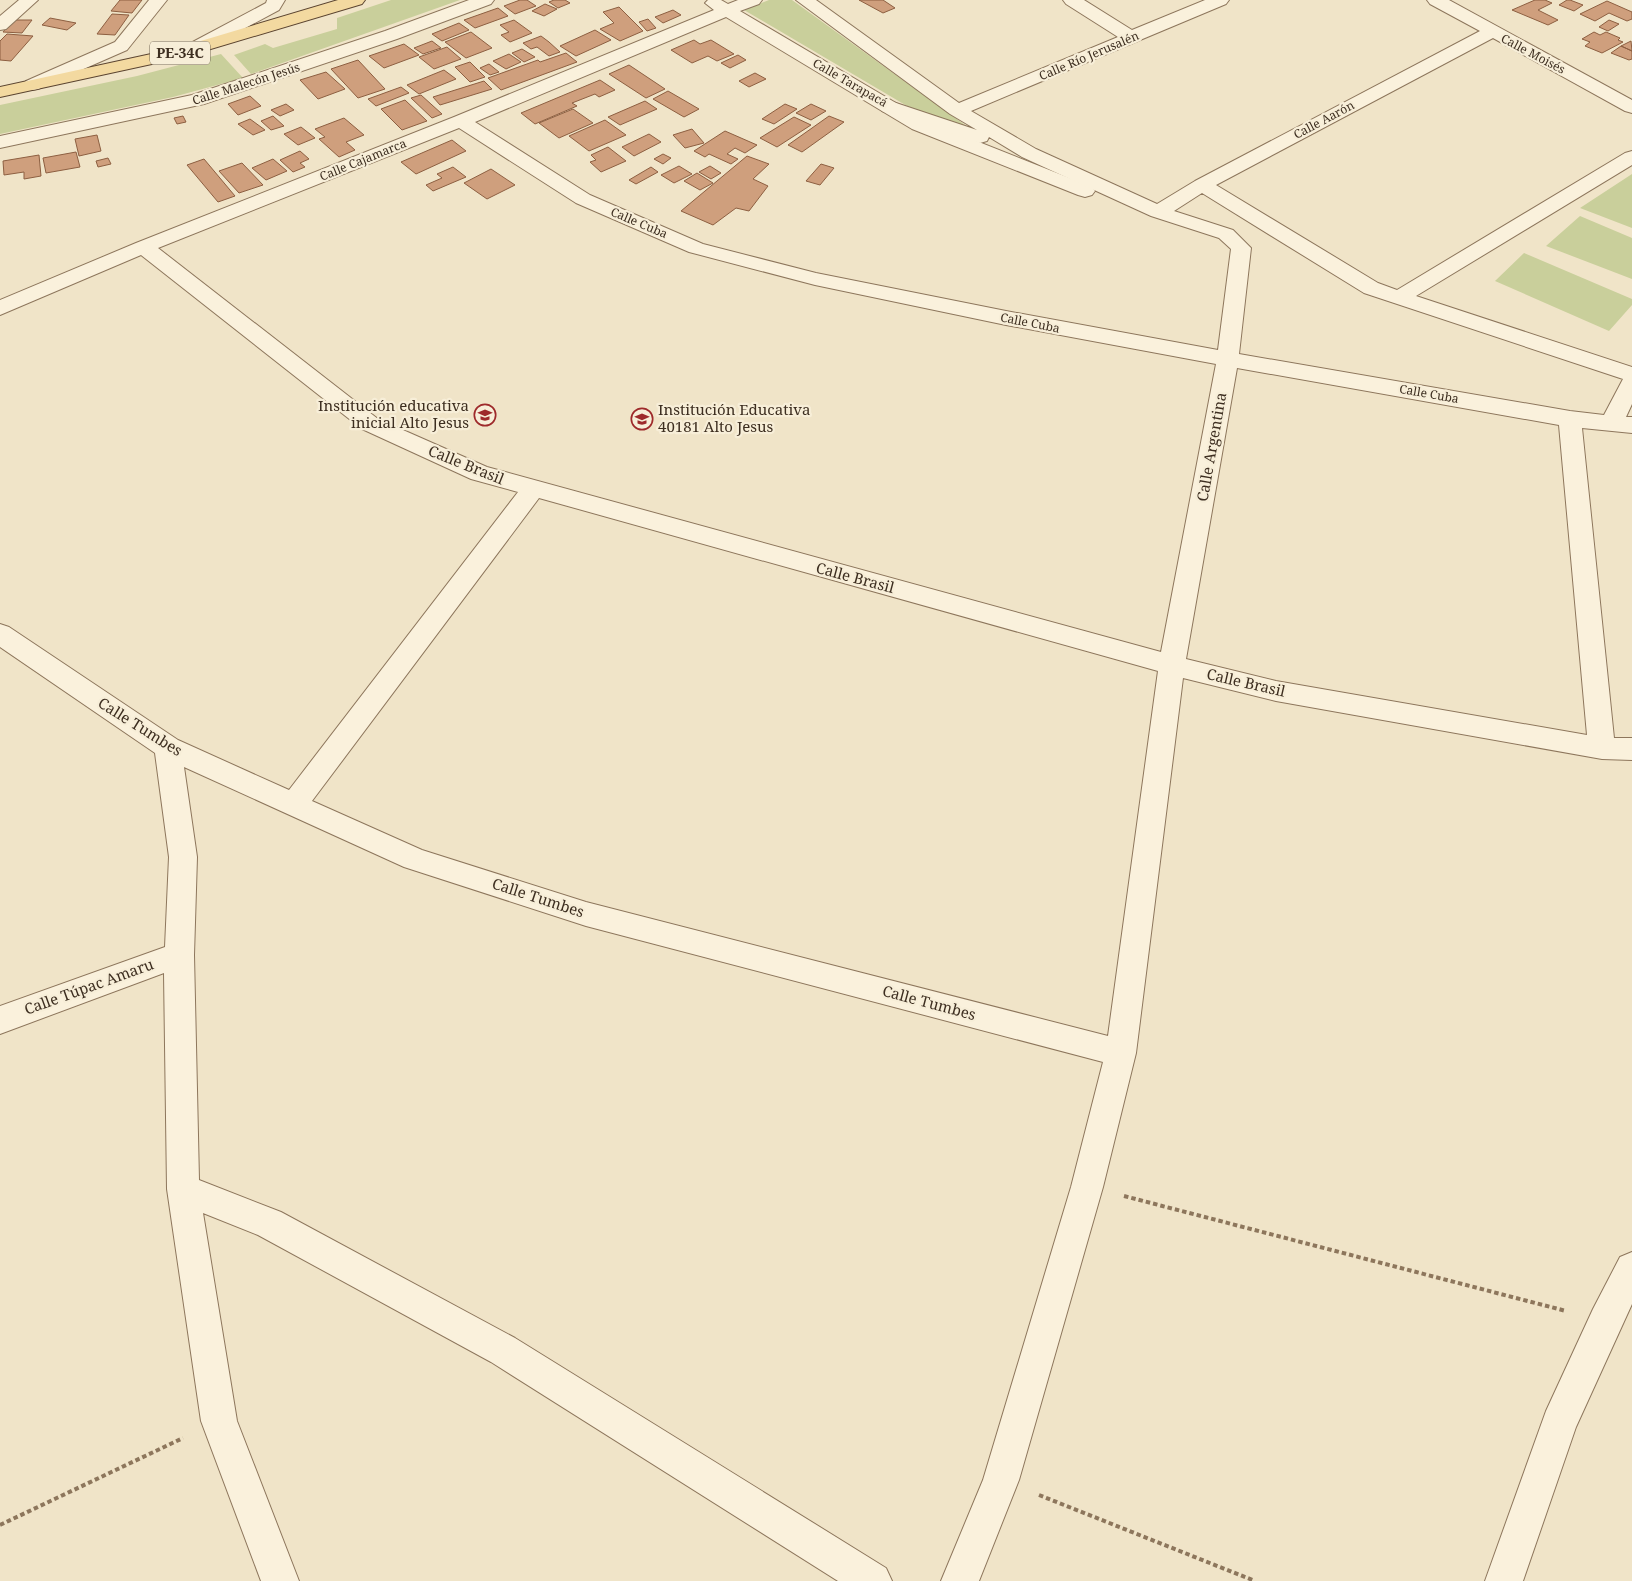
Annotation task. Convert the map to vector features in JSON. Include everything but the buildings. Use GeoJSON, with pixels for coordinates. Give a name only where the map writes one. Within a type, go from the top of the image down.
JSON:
{"type":"FeatureCollection","features":[{"type":"Feature","properties":{"kind":"main road","name":"PE-34C"},"geometry":{"type":"LineString","coordinates":[[0,92],[193,49],[354,0]]}},
{"type":"Feature","properties":{"kind":"street"},"geometry":{"type":"LineString","coordinates":[[0,25],[29,0]]}},
{"type":"Feature","properties":{"kind":"street"},"geometry":{"type":"LineString","coordinates":[[32,85],[121,46],[158,0]]}},
{"type":"Feature","properties":{"kind":"street"},"geometry":{"type":"LineString","coordinates":[[193,49],[273,6],[276,0]]}},
{"type":"Feature","properties":{"kind":"street","name":"Calle Malecón Jesús"},"geometry":{"type":"LineString","coordinates":[[0,142],[197,100],[391,35],[485,0]]}},
{"type":"Feature","properties":{"kind":"street","name":"Calle Tarapacá"},"geometry":{"type":"LineString","coordinates":[[709,0],[889,106],[1029,153]]}},
{"type":"Feature","properties":{"kind":"street","name":"Calle Cajamarca"},"geometry":{"type":"LineString","coordinates":[[0,308],[143,247],[462,121],[753,0]]}},
{"type":"Feature","properties":{"kind":"street"},"geometry":{"type":"LineString","coordinates":[[805,0],[957,110],[1029,153],[1158,212]]}},
{"type":"Feature","properties":{"kind":"street"},"geometry":{"type":"LineString","coordinates":[[1072,0],[1132,38]]}},
{"type":"Feature","properties":{"kind":"street","name":"Calle Río Jerusalén"},"geometry":{"type":"LineString","coordinates":[[957,110],[1220,0]]}},
{"type":"Feature","properties":{"kind":"street","name":"Calle Moisés"},"geometry":{"type":"LineString","coordinates":[[1436,0],[1491,32],[1632,107]]}},
{"type":"Feature","properties":{"kind":"street","name":"Calle Aarón"},"geometry":{"type":"LineString","coordinates":[[1158,212],[1202,185],[1491,32]]}},
{"type":"Feature","properties":{"kind":"street"},"geometry":{"type":"LineString","coordinates":[[889,106],[920,125],[1085,191]]}},
{"type":"Feature","properties":{"kind":"street","name":"Calle Cuba"},"geometry":{"type":"LineString","coordinates":[[462,121],[583,199],[696,248],[825,281],[1006,318],[1570,419],[1621,424]]}},
{"type":"Feature","properties":{"kind":"street"},"geometry":{"type":"LineString","coordinates":[[1400,297],[1632,157]]}},
{"type":"Feature","properties":{"kind":"street"},"geometry":{"type":"LineString","coordinates":[[1202,185],[1371,288],[1632,375]]}},
{"type":"Feature","properties":{"kind":"street","name":"Calle Argentina"},"geometry":{"type":"LineString","coordinates":[[960,1581],[1001,1480],[1087,1187],[1121,1053],[1172,666],[1228,359],[1241,248],[1226,234],[1158,212]]}},
{"type":"Feature","properties":{"kind":"street","name":"Calle Brasil"},"geometry":{"type":"LineString","coordinates":[[143,247],[370,424],[479,473],[1172,666],[1276,691],[1602,748],[1632,749]]}},
{"type":"Feature","properties":{"kind":"street"},"geometry":{"type":"LineString","coordinates":[[1621,424],[1632,382]]}},
{"type":"Feature","properties":{"kind":"street"},"geometry":{"type":"LineString","coordinates":[[1570,419],[1602,748]]}},
{"type":"Feature","properties":{"kind":"street"},"geometry":{"type":"LineString","coordinates":[[294,805],[533,489]]}},
{"type":"Feature","properties":{"kind":"street","name":"Calle Tumbes"},"geometry":{"type":"LineString","coordinates":[[0,634],[168,748],[414,859],[586,914],[1121,1053]]}},
{"type":"Feature","properties":{"kind":"street"},"geometry":{"type":"LineString","coordinates":[[168,748],[183,857],[179,955],[183,1188],[219,1421],[280,1581]]}},
{"type":"Feature","properties":{"kind":"street","name":"Calle Túpac Amaru"},"geometry":{"type":"LineString","coordinates":[[0,1020],[179,955]]}},
{"type":"Feature","properties":{"kind":"street"},"geometry":{"type":"LineString","coordinates":[[183,1188],[269,1223],[503,1350],[873,1581]]}},
{"type":"Feature","properties":{"kind":"street"},"geometry":{"type":"LineString","coordinates":[[1504,1581],[1559,1424],[1605,1321],[1632,1269]]}},
{"type":"Feature","properties":{"kind":"path"},"geometry":{"type":"LineString","coordinates":[[1087,1187],[1605,1321]]}},
{"type":"Feature","properties":{"kind":"path"},"geometry":{"type":"LineString","coordinates":[[0,1524],[219,1421]]}},
{"type":"Feature","properties":{"kind":"path"},"geometry":{"type":"LineString","coordinates":[[1001,1480],[1255,1581]]}},
{"type":"Feature","properties":{"kind":"green space"},"geometry":{"type":"Polygon","coordinates":[[[391,0],[460,0],[251,74],[234,55],[265,44],[273,48],[337,29],[337,18],[391,0]]]}},
{"type":"Feature","properties":{"kind":"green space"},"geometry":{"type":"Polygon","coordinates":[[[769,0],[792,0],[972,130],[907,106],[744,10],[769,0]]]}},
{"type":"Feature","properties":{"kind":"green space"},"geometry":{"type":"Polygon","coordinates":[[[221,54],[243,78],[173,97],[0,134],[0,105],[137,76],[221,54]]]}},
{"type":"Feature","properties":{"kind":"green space"},"geometry":{"type":"Polygon","coordinates":[[[1632,174],[1632,228],[1580,208],[1632,174]]]}},
{"type":"Feature","properties":{"kind":"green space"},"geometry":{"type":"Polygon","coordinates":[[[1580,216],[1632,238],[1632,279],[1546,246],[1580,216]]]}},
{"type":"Feature","properties":{"kind":"green space"},"geometry":{"type":"Polygon","coordinates":[[[1524,253],[1632,299],[1632,305],[1609,331],[1495,281],[1524,253]]]}},
{"type":"Feature","properties":{"kind":"place","name":"Institución educativa inicial Alto Jesus"},"geometry":{"type":"Point","coordinates":[485,415]}},
{"type":"Feature","properties":{"kind":"place","name":"Institución Educativa 40181 Alto Jesus"},"geometry":{"type":"Point","coordinates":[642,419]}}]}
